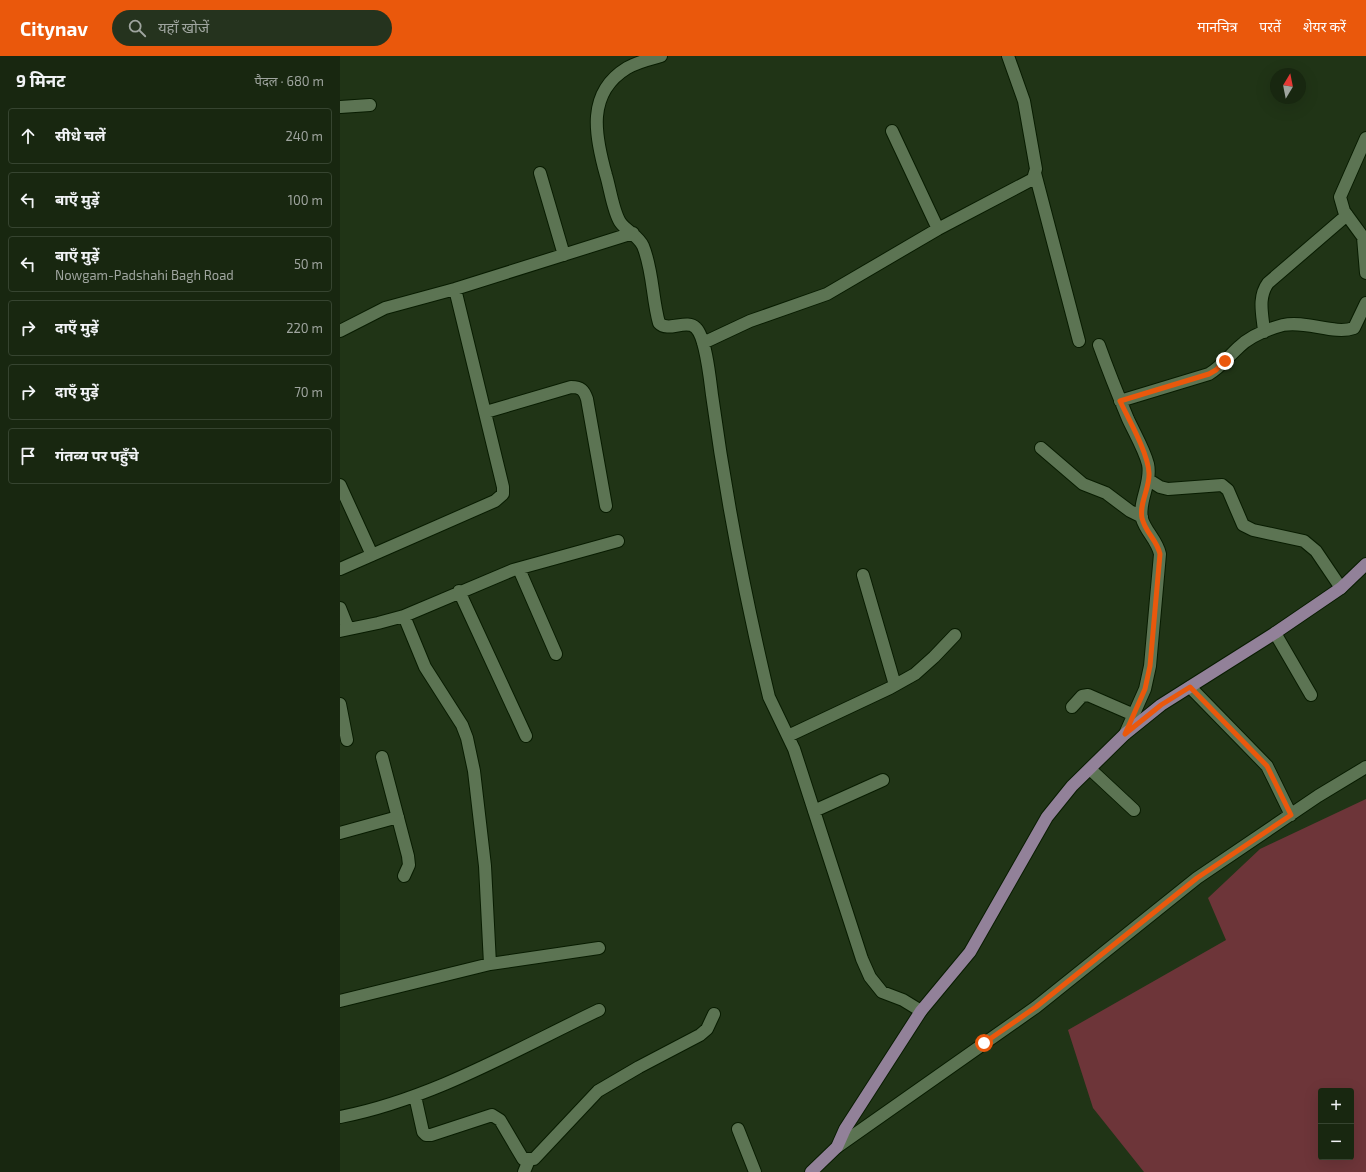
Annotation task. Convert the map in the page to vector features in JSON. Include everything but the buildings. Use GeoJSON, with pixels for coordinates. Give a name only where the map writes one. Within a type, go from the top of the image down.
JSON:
{"type":"FeatureCollection","features":[{"type":"Feature","properties":{"kind":"main road"},"geometry":{"type":"LineString","coordinates":[[811,1172],[837,1147],[845,1128],[921,1011],[970,952],[1047,817],[1072,786],[1125,734],[1161,705],[1275,633],[1341,588],[1366,564]]}},
{"type":"Feature","properties":{"kind":"street"},"geometry":{"type":"LineString","coordinates":[[661,56],[627,68],[607,86],[601,96],[596,117],[596,134],[601,155],[619,220],[642,244],[648,260],[659,323],[665,326],[692,325],[697,328],[703,343],[708,366],[718,443],[734,535],[749,612],[769,697],[788,736],[814,810],[862,959],[870,978],[882,992],[903,1000],[921,1011]]}},
{"type":"Feature","properties":{"kind":"street"},"geometry":{"type":"LineString","coordinates":[[1008,56],[1024,101],[1035,173],[1079,341]]}},
{"type":"Feature","properties":{"kind":"street"},"geometry":{"type":"LineString","coordinates":[[340,107],[370,105]]}},
{"type":"Feature","properties":{"kind":"street"},"geometry":{"type":"LineString","coordinates":[[892,131],[938,229]]}},
{"type":"Feature","properties":{"kind":"street"},"geometry":{"type":"LineString","coordinates":[[1366,138],[1340,197],[1342,206],[1347,215],[1363,237],[1366,273]]}},
{"type":"Feature","properties":{"kind":"street"},"geometry":{"type":"LineString","coordinates":[[540,173],[564,255]]}},
{"type":"Feature","properties":{"kind":"street"},"geometry":{"type":"LineString","coordinates":[[703,343],[750,321],[827,294],[938,229],[1030,182],[1035,173]]}},
{"type":"Feature","properties":{"kind":"street"},"geometry":{"type":"LineString","coordinates":[[1264,332],[1261,299],[1262,293],[1268,283],[1347,215]]}},
{"type":"Feature","properties":{"kind":"street"},"geometry":{"type":"LineString","coordinates":[[340,331],[385,308],[455,289],[633,233]]}},
{"type":"Feature","properties":{"kind":"street"},"geometry":{"type":"LineString","coordinates":[[340,569],[500,498],[503,487],[455,289]]}},
{"type":"Feature","properties":{"kind":"street"},"geometry":{"type":"LineString","coordinates":[[1120,401],[1209,374],[1216,370],[1244,343],[1264,332],[1290,324],[1349,329],[1357,323],[1366,304]]}},
{"type":"Feature","properties":{"kind":"street"},"geometry":{"type":"LineString","coordinates":[[1099,345],[1120,401],[1147,463],[1149,480],[1142,509],[1142,517],[1144,525],[1158,545],[1160,554],[1150,666],[1145,689],[1125,734]]}},
{"type":"Feature","properties":{"kind":"street"},"geometry":{"type":"LineString","coordinates":[[486,412],[571,387],[581,388],[585,392],[587,399],[606,506]]}},
{"type":"Feature","properties":{"kind":"street"},"geometry":{"type":"LineString","coordinates":[[1040,448],[1083,484],[1106,494],[1130,511],[1142,517]]}},
{"type":"Feature","properties":{"kind":"street"},"geometry":{"type":"LineString","coordinates":[[1149,480],[1160,487],[1168,489],[1222,485],[1228,490],[1243,525],[1253,530],[1304,541],[1316,551],[1341,588]]}},
{"type":"Feature","properties":{"kind":"street"},"geometry":{"type":"LineString","coordinates":[[340,485],[372,555]]}},
{"type":"Feature","properties":{"kind":"street"},"geometry":{"type":"LineString","coordinates":[[340,608],[344,630],[378,623],[404,616],[459,591],[519,569],[618,541]]}},
{"type":"Feature","properties":{"kind":"street"},"geometry":{"type":"LineString","coordinates":[[519,569],[556,654]]}},
{"type":"Feature","properties":{"kind":"street"},"geometry":{"type":"LineString","coordinates":[[862,575],[895,685]]}},
{"type":"Feature","properties":{"kind":"street"},"geometry":{"type":"LineString","coordinates":[[459,591],[526,736]]}},
{"type":"Feature","properties":{"kind":"street"},"geometry":{"type":"LineString","coordinates":[[404,616],[426,667],[462,725],[468,738],[474,770],[484,866],[490,964]]}},
{"type":"Feature","properties":{"kind":"street"},"geometry":{"type":"LineString","coordinates":[[1275,633],[1311,695]]}},
{"type":"Feature","properties":{"kind":"street"},"geometry":{"type":"LineString","coordinates":[[788,736],[915,674],[934,658],[955,635]]}},
{"type":"Feature","properties":{"kind":"street"},"geometry":{"type":"LineString","coordinates":[[1190,687],[1267,766],[1291,815]]}},
{"type":"Feature","properties":{"kind":"street"},"geometry":{"type":"LineString","coordinates":[[1072,707],[1082,696],[1088,695],[1134,715]]}},
{"type":"Feature","properties":{"kind":"street"},"geometry":{"type":"LineString","coordinates":[[340,704],[347,740]]}},
{"type":"Feature","properties":{"kind":"street"},"geometry":{"type":"LineString","coordinates":[[382,757],[409,861],[408,869],[404,876]]}},
{"type":"Feature","properties":{"kind":"street"},"geometry":{"type":"LineString","coordinates":[[837,1147],[1036,1007],[1197,878],[1366,767]]}},
{"type":"Feature","properties":{"kind":"street"},"geometry":{"type":"LineString","coordinates":[[1090,769],[1134,810]]}},
{"type":"Feature","properties":{"kind":"street"},"geometry":{"type":"LineString","coordinates":[[814,810],[883,780]]}},
{"type":"Feature","properties":{"kind":"street"},"geometry":{"type":"LineString","coordinates":[[340,833],[398,817]]}},
{"type":"Feature","properties":{"kind":"street"},"geometry":{"type":"LineString","coordinates":[[340,1001],[490,964],[599,948]]}},
{"type":"Feature","properties":{"kind":"street"},"geometry":{"type":"LineString","coordinates":[[340,1117],[381,1108],[415,1096],[468,1074],[599,1010]]}},
{"type":"Feature","properties":{"kind":"street"},"geometry":{"type":"LineString","coordinates":[[415,1096],[423,1132],[426,1135],[431,1135],[492,1115],[500,1120],[523,1159],[529,1160],[538,1156],[598,1091],[639,1067],[700,1035],[707,1029],[714,1014]]}},
{"type":"Feature","properties":{"kind":"street"},"geometry":{"type":"LineString","coordinates":[[738,1129],[755,1172]]}},
{"type":"Feature","properties":{"kind":"street"},"geometry":{"type":"LineString","coordinates":[[524,1172],[529,1160]]}},
{"type":"Feature","properties":{"kind":"shaded area"},"geometry":{"type":"Polygon","coordinates":[[[1366,799],[1366,1172],[1144,1172],[1093,1108],[1068,1030],[1226,940],[1208,898],[1260,849],[1366,799]]]}},
{"type":"Feature","properties":{"kind":"route"},"geometry":{"type":"LineString","coordinates":[[984,1043],[1036,1007],[1197,878],[1291,815],[1267,766],[1190,687],[1161,705],[1125,734],[1145,689],[1150,666],[1160,554],[1158,545],[1144,525],[1142,517],[1142,509],[1149,480],[1147,463],[1120,401],[1209,374],[1216,370],[1225,361]]}}]}
